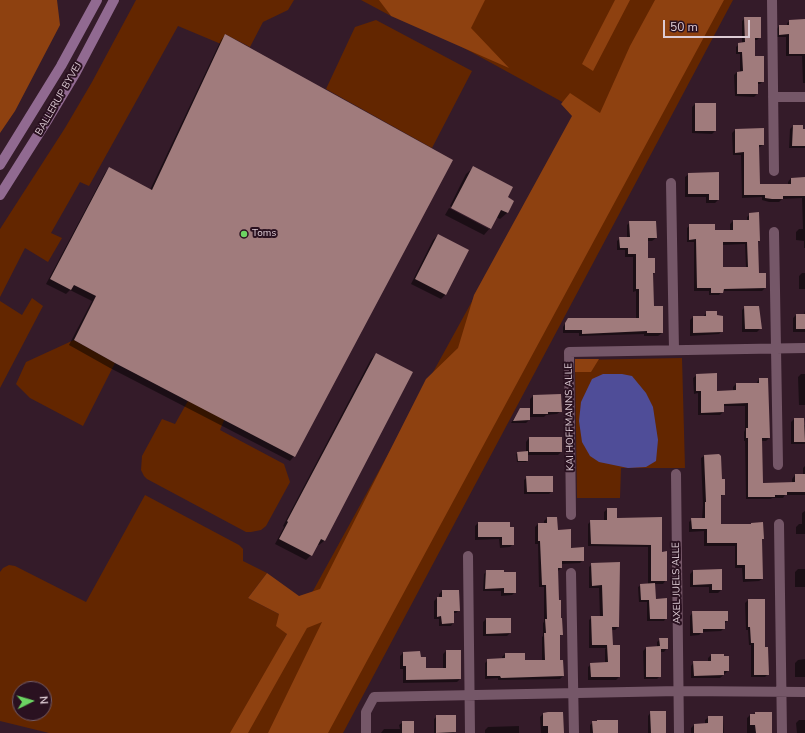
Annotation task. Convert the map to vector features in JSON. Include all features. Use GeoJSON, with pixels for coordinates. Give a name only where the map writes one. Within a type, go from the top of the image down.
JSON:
{"type":"FeatureCollection","features":[{"type":"Feature","properties":{"kind":"main road","name":"BALLERUP BYVEJ"},"geometry":{"type":"LineString","coordinates":[[0,165],[57,73],[96,0]]}},
{"type":"Feature","properties":{"kind":"main road","name":"BALLERUP BYVEJ"},"geometry":{"type":"LineString","coordinates":[[0,195],[48,119],[114,0]]}},
{"type":"Feature","properties":{"kind":"street"},"geometry":{"type":"LineString","coordinates":[[772,0],[774,171]]}},
{"type":"Feature","properties":{"kind":"street"},"geometry":{"type":"LineString","coordinates":[[773,97],[805,97]]}},
{"type":"Feature","properties":{"kind":"street"},"geometry":{"type":"LineString","coordinates":[[671,183],[674,350]]}},
{"type":"Feature","properties":{"kind":"street"},"geometry":{"type":"LineString","coordinates":[[774,232],[778,465]]}},
{"type":"Feature","properties":{"kind":"street","name":"KAI HOFFMANNS ALLE"},"geometry":{"type":"LineString","coordinates":[[571,515],[569,352],[805,348]]}},
{"type":"Feature","properties":{"kind":"street","name":"AXEL JUELS ALLE"},"geometry":{"type":"LineString","coordinates":[[676,474],[679,733]]}},
{"type":"Feature","properties":{"kind":"street"},"geometry":{"type":"LineString","coordinates":[[779,524],[782,733]]}},
{"type":"Feature","properties":{"kind":"street"},"geometry":{"type":"LineString","coordinates":[[468,556],[470,733]]}},
{"type":"Feature","properties":{"kind":"street"},"geometry":{"type":"LineString","coordinates":[[571,573],[574,733]]}},
{"type":"Feature","properties":{"kind":"street"},"geometry":{"type":"LineString","coordinates":[[366,733],[366,712],[374,697],[679,691],[805,692]]}},
{"type":"Feature","properties":{"kind":"shaded area"},"geometry":{"type":"Polygon","coordinates":[[[0,0],[57,0],[60,25],[15,111],[0,133],[0,0]]]}},
{"type":"Feature","properties":{"kind":"shaded area"},"geometry":{"type":"Polygon","coordinates":[[[136,0],[294,0],[288,10],[263,22],[250,47],[225,34],[221,44],[178,26],[89,186],[80,182],[51,233],[62,238],[48,262],[25,248],[0,297],[0,229],[65,128],[92,82],[136,0]]]}},
{"type":"Feature","properties":{"kind":"shaded area"},"geometry":{"type":"Polygon","coordinates":[[[361,0],[733,0],[343,733],[235,733],[577,110],[382,3],[391,16],[361,0]]]}},
{"type":"Feature","properties":{"kind":"shaded area"},"geometry":{"type":"Polygon","coordinates":[[[379,0],[485,0],[471,28],[509,68],[391,16],[379,0]]]}},
{"type":"Feature","properties":{"kind":"shaded area"},"geometry":{"type":"Polygon","coordinates":[[[615,0],[630,0],[593,71],[582,64],[615,0]]]}},
{"type":"Feature","properties":{"kind":"shaded area"},"geometry":{"type":"Polygon","coordinates":[[[655,0],[724,0],[328,733],[268,733],[322,622],[307,628],[248,733],[230,733],[287,634],[276,626],[279,614],[248,598],[267,573],[299,596],[320,589],[426,379],[458,348],[474,295],[572,116],[561,104],[570,93],[600,113],[630,46],[655,0]]]}},
{"type":"Feature","properties":{"kind":"shaded area"},"geometry":{"type":"Polygon","coordinates":[[[376,20],[472,71],[432,148],[326,89],[355,27],[376,20]]]}},
{"type":"Feature","properties":{"kind":"shaded area"},"geometry":{"type":"Polygon","coordinates":[[[32,298],[43,306],[0,388],[0,301],[22,315],[32,298]]]}},
{"type":"Feature","properties":{"kind":"shaded area"},"geometry":{"type":"Polygon","coordinates":[[[74,340],[115,363],[83,426],[30,398],[16,384],[26,362],[74,340]]]}},
{"type":"Feature","properties":{"kind":"shaded area"},"geometry":{"type":"Polygon","coordinates":[[[682,358],[685,468],[621,468],[620,498],[577,498],[575,360],[682,358]]]}},
{"type":"Feature","properties":{"kind":"shaded area"},"geometry":{"type":"Polygon","coordinates":[[[575,359],[599,359],[591,372],[575,372],[575,359]]]}},
{"type":"Feature","properties":{"kind":"shaded area"},"geometry":{"type":"Polygon","coordinates":[[[603,374],[622,374],[632,376],[646,393],[653,407],[658,440],[656,461],[646,467],[628,468],[599,462],[590,456],[582,442],[579,421],[581,402],[592,379],[603,374]]]}},
{"type":"Feature","properties":{"kind":"shaded area"},"geometry":{"type":"Polygon","coordinates":[[[189,399],[225,418],[220,430],[284,464],[290,482],[266,526],[261,530],[246,532],[144,476],[141,470],[142,456],[162,419],[175,424],[189,399]]]}},
{"type":"Feature","properties":{"kind":"shaded area"},"geometry":{"type":"Polygon","coordinates":[[[145,495],[239,545],[243,549],[243,561],[267,573],[248,598],[279,614],[287,634],[234,733],[49,733],[0,721],[0,572],[3,568],[9,565],[15,566],[86,602],[145,495]]]}},
{"type":"Feature","properties":{"kind":"building"},"geometry":{"type":"Polygon","coordinates":[[[744,17],[761,17],[761,38],[755,38],[755,56],[764,56],[764,82],[758,82],[758,94],[737,94],[737,72],[743,71],[742,52],[738,52],[738,43],[745,42],[744,17]]]}},
{"type":"Feature","properties":{"kind":"building"},"geometry":{"type":"Polygon","coordinates":[[[805,19],[805,54],[789,54],[789,34],[779,35],[779,25],[789,25],[789,20],[805,19]]]}},
{"type":"Feature","properties":{"kind":"building","name":"Toms"},"geometry":{"type":"Polygon","coordinates":[[[225,34],[453,160],[295,457],[74,340],[96,296],[74,285],[71,290],[50,279],[109,167],[152,190],[225,34]]]}},
{"type":"Feature","properties":{"kind":"building"},"geometry":{"type":"Polygon","coordinates":[[[695,103],[716,103],[716,131],[695,131],[695,103]]]}},
{"type":"Feature","properties":{"kind":"building"},"geometry":{"type":"Polygon","coordinates":[[[793,125],[803,125],[803,129],[805,129],[805,146],[792,146],[793,125]]]}},
{"type":"Feature","properties":{"kind":"building"},"geometry":{"type":"Polygon","coordinates":[[[764,128],[764,145],[759,145],[760,184],[791,184],[791,178],[805,177],[805,196],[783,196],[783,199],[772,199],[765,198],[765,195],[744,195],[744,152],[735,153],[735,129],[764,128]]]}},
{"type":"Feature","properties":{"kind":"building"},"geometry":{"type":"Polygon","coordinates":[[[473,166],[513,187],[508,197],[514,201],[508,213],[501,210],[491,229],[451,208],[473,166]]]}},
{"type":"Feature","properties":{"kind":"building"},"geometry":{"type":"Polygon","coordinates":[[[719,172],[719,200],[709,200],[709,194],[688,194],[688,173],[719,172]]]}},
{"type":"Feature","properties":{"kind":"building"},"geometry":{"type":"Polygon","coordinates":[[[759,212],[759,273],[766,273],[766,288],[724,289],[723,293],[711,293],[711,288],[697,288],[696,239],[689,240],[689,224],[715,224],[715,230],[733,230],[733,220],[749,220],[749,213],[759,212]],[[723,242],[723,267],[748,267],[747,242],[723,242]]]}},
{"type":"Feature","properties":{"kind":"building"},"geometry":{"type":"Polygon","coordinates":[[[629,221],[656,221],[657,238],[648,238],[648,258],[655,258],[655,273],[653,273],[654,306],[663,306],[663,333],[647,333],[647,331],[582,334],[582,330],[565,330],[565,323],[568,318],[639,318],[639,289],[636,289],[636,254],[628,254],[628,248],[620,248],[619,237],[630,237],[629,221]]]}},
{"type":"Feature","properties":{"kind":"building"},"geometry":{"type":"Polygon","coordinates":[[[438,234],[469,250],[446,295],[415,279],[438,234]]]}},
{"type":"Feature","properties":{"kind":"building"},"geometry":{"type":"Polygon","coordinates":[[[744,306],[759,306],[762,329],[745,329],[744,306]]]}},
{"type":"Feature","properties":{"kind":"building"},"geometry":{"type":"Polygon","coordinates":[[[706,311],[717,311],[717,315],[723,316],[723,332],[693,333],[693,316],[706,316],[706,311]]]}},
{"type":"Feature","properties":{"kind":"building"},"geometry":{"type":"Polygon","coordinates":[[[796,314],[805,314],[805,329],[796,329],[796,314]]]}},
{"type":"Feature","properties":{"kind":"building"},"geometry":{"type":"Polygon","coordinates":[[[376,353],[413,372],[325,541],[321,539],[312,556],[279,539],[288,522],[287,521],[376,353]]]}},
{"type":"Feature","properties":{"kind":"building"},"geometry":{"type":"Polygon","coordinates":[[[717,373],[717,391],[736,390],[736,383],[759,383],[759,378],[768,378],[770,438],[762,438],[763,483],[795,482],[795,474],[805,474],[805,492],[787,492],[787,495],[775,495],[775,497],[748,497],[748,438],[746,438],[746,428],[748,428],[748,403],[724,404],[724,412],[701,413],[701,391],[696,391],[696,374],[717,373]]]}},
{"type":"Feature","properties":{"kind":"building"},"geometry":{"type":"Polygon","coordinates":[[[561,394],[562,412],[533,414],[533,395],[561,394]]]}},
{"type":"Feature","properties":{"kind":"building"},"geometry":{"type":"Polygon","coordinates":[[[520,408],[530,408],[530,420],[513,421],[520,408]]]}},
{"type":"Feature","properties":{"kind":"building"},"geometry":{"type":"Polygon","coordinates":[[[794,418],[804,418],[805,442],[794,442],[794,418]]]}},
{"type":"Feature","properties":{"kind":"building"},"geometry":{"type":"Polygon","coordinates":[[[529,437],[562,437],[562,452],[529,452],[529,437]]]}},
{"type":"Feature","properties":{"kind":"building"},"geometry":{"type":"Polygon","coordinates":[[[528,451],[528,461],[518,461],[517,452],[528,451]]]}},
{"type":"Feature","properties":{"kind":"building"},"geometry":{"type":"Polygon","coordinates":[[[719,454],[721,456],[722,479],[725,479],[725,495],[721,495],[721,524],[751,524],[763,522],[763,579],[745,579],[745,565],[737,565],[737,543],[707,543],[707,529],[692,529],[691,518],[705,518],[706,502],[704,455],[719,454]]]}},
{"type":"Feature","properties":{"kind":"building"},"geometry":{"type":"Polygon","coordinates":[[[526,476],[553,476],[553,492],[527,492],[526,476]]]}},
{"type":"Feature","properties":{"kind":"building"},"geometry":{"type":"Polygon","coordinates":[[[607,508],[617,508],[617,518],[662,517],[662,552],[667,551],[667,581],[651,581],[651,545],[591,544],[590,520],[607,520],[607,508]]]}},
{"type":"Feature","properties":{"kind":"building"},"geometry":{"type":"Polygon","coordinates":[[[547,517],[557,517],[558,530],[571,529],[571,548],[584,547],[584,561],[562,561],[562,568],[558,568],[559,600],[561,600],[563,635],[560,635],[560,660],[563,660],[564,676],[501,678],[500,676],[487,676],[487,659],[505,658],[505,653],[525,653],[525,660],[545,660],[544,633],[546,633],[545,619],[547,619],[546,585],[542,585],[538,523],[547,523],[547,517]]]}},
{"type":"Feature","properties":{"kind":"building"},"geometry":{"type":"Polygon","coordinates":[[[478,522],[510,522],[510,527],[514,527],[514,545],[502,545],[502,537],[478,537],[478,522]]]}},
{"type":"Feature","properties":{"kind":"building"},"geometry":{"type":"Polygon","coordinates":[[[620,562],[619,627],[612,627],[613,645],[592,645],[591,616],[603,616],[602,585],[592,586],[591,563],[620,562]]]}},
{"type":"Feature","properties":{"kind":"building"},"geometry":{"type":"Polygon","coordinates":[[[722,569],[722,590],[712,590],[712,584],[693,585],[693,570],[722,569]]]}},
{"type":"Feature","properties":{"kind":"building"},"geometry":{"type":"Polygon","coordinates":[[[486,570],[516,572],[516,593],[504,593],[504,588],[485,589],[486,570]]]}},
{"type":"Feature","properties":{"kind":"building"},"geometry":{"type":"Polygon","coordinates":[[[655,583],[656,599],[667,598],[667,619],[650,619],[649,600],[641,600],[640,584],[655,583]]]}},
{"type":"Feature","properties":{"kind":"building"},"geometry":{"type":"Polygon","coordinates":[[[442,590],[459,590],[460,611],[454,611],[454,623],[442,624],[441,616],[437,617],[437,597],[442,597],[442,590]]]}},
{"type":"Feature","properties":{"kind":"building"},"geometry":{"type":"Polygon","coordinates":[[[748,599],[765,599],[765,647],[768,647],[769,675],[754,675],[754,643],[751,643],[750,627],[748,627],[748,599]]]}},
{"type":"Feature","properties":{"kind":"building"},"geometry":{"type":"Polygon","coordinates":[[[692,611],[728,611],[728,621],[725,621],[725,629],[703,629],[703,633],[693,633],[692,611]]]}},
{"type":"Feature","properties":{"kind":"building"},"geometry":{"type":"Polygon","coordinates":[[[486,618],[511,618],[511,633],[486,634],[486,618]]]}},
{"type":"Feature","properties":{"kind":"building"},"geometry":{"type":"Polygon","coordinates":[[[659,638],[668,638],[668,649],[661,649],[661,677],[646,677],[646,647],[660,646],[659,638]]]}},
{"type":"Feature","properties":{"kind":"building"},"geometry":{"type":"Polygon","coordinates":[[[607,645],[620,645],[620,677],[591,677],[590,663],[608,662],[607,645]]]}},
{"type":"Feature","properties":{"kind":"building"},"geometry":{"type":"Polygon","coordinates":[[[446,650],[461,650],[461,679],[406,680],[406,666],[403,666],[403,652],[420,651],[421,657],[426,657],[426,668],[446,668],[446,650]]]}},
{"type":"Feature","properties":{"kind":"building"},"geometry":{"type":"Polygon","coordinates":[[[711,654],[724,654],[724,656],[729,656],[729,671],[724,671],[724,675],[694,676],[693,661],[711,661],[711,654]]]}},
{"type":"Feature","properties":{"kind":"building"},"geometry":{"type":"Polygon","coordinates":[[[650,711],[666,711],[666,733],[651,733],[650,711]]]}},
{"type":"Feature","properties":{"kind":"building"},"geometry":{"type":"Polygon","coordinates":[[[563,712],[564,733],[548,733],[548,726],[543,726],[543,713],[563,712]]]}},
{"type":"Feature","properties":{"kind":"building"},"geometry":{"type":"Polygon","coordinates":[[[755,712],[772,712],[772,733],[756,733],[755,725],[750,725],[750,714],[755,714],[755,712]]]}},
{"type":"Feature","properties":{"kind":"building"},"geometry":{"type":"Polygon","coordinates":[[[436,715],[456,715],[456,732],[436,733],[436,715]]]}},
{"type":"Feature","properties":{"kind":"building"},"geometry":{"type":"Polygon","coordinates":[[[708,716],[723,716],[723,733],[694,733],[694,724],[708,723],[708,716]]]}},
{"type":"Feature","properties":{"kind":"building"},"geometry":{"type":"Polygon","coordinates":[[[618,720],[618,733],[593,733],[592,721],[618,720]]]}},
{"type":"Feature","properties":{"kind":"building"},"geometry":{"type":"Polygon","coordinates":[[[402,721],[414,721],[414,733],[402,733],[402,721]]]}},
{"type":"Feature","properties":{"kind":"place","name":"Toms"},"geometry":{"type":"Point","coordinates":[244,234]}}]}
